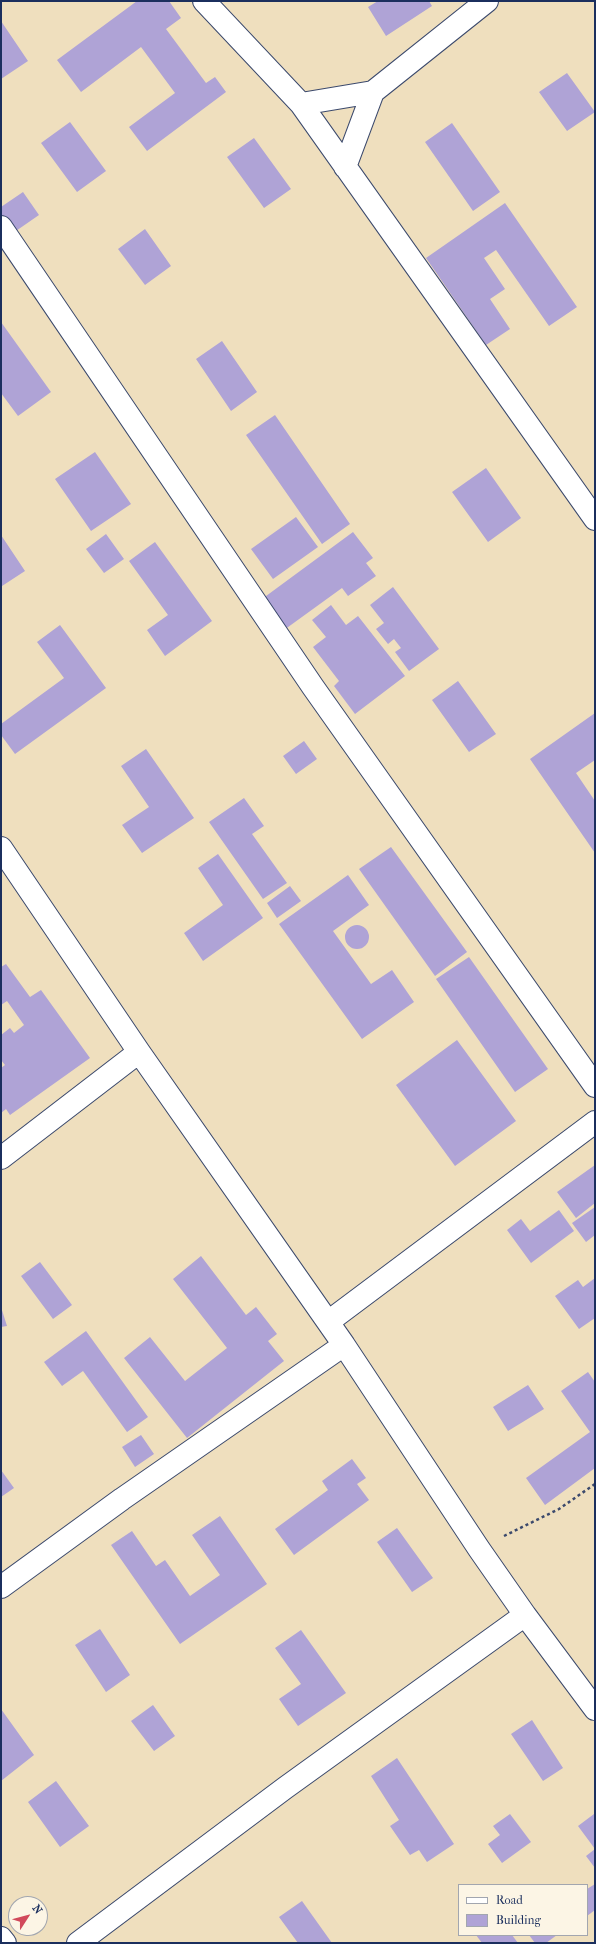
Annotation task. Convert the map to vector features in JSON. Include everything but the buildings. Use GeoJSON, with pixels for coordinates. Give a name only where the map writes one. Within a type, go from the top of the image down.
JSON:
{"type":"FeatureCollection","features":[{"type":"Feature","properties":{"kind":"street"},"geometry":{"type":"LineString","coordinates":[[204,1],[301,104],[595,519]]}},
{"type":"Feature","properties":{"kind":"street"},"geometry":{"type":"LineString","coordinates":[[301,104],[373,92],[487,1]]}},
{"type":"Feature","properties":{"kind":"street"},"geometry":{"type":"LineString","coordinates":[[345,167],[373,92]]}},
{"type":"Feature","properties":{"kind":"street"},"geometry":{"type":"LineString","coordinates":[[1,227],[314,687],[595,1086]]}},
{"type":"Feature","properties":{"kind":"street"},"geometry":{"type":"LineString","coordinates":[[1,848],[139,1052],[344,1344],[478,1549],[525,1615],[595,1708]]}},
{"type":"Feature","properties":{"kind":"street"},"geometry":{"type":"LineString","coordinates":[[1,1158],[139,1052]]}},
{"type":"Feature","properties":{"kind":"street"},"geometry":{"type":"LineString","coordinates":[[328,1322],[595,1122]]}},
{"type":"Feature","properties":{"kind":"street"},"geometry":{"type":"LineString","coordinates":[[1,1587],[128,1495],[344,1344]]}},
{"type":"Feature","properties":{"kind":"street"},"geometry":{"type":"LineString","coordinates":[[78,1943],[286,1788],[525,1615]]}},
{"type":"Feature","properties":{"kind":"street"},"geometry":{"type":"LineString","coordinates":[[1,1938],[5,1943]]}},
{"type":"Feature","properties":{"kind":"path"},"geometry":{"type":"LineString","coordinates":[[478,1549],[559,1509],[595,1484]]}}]}
